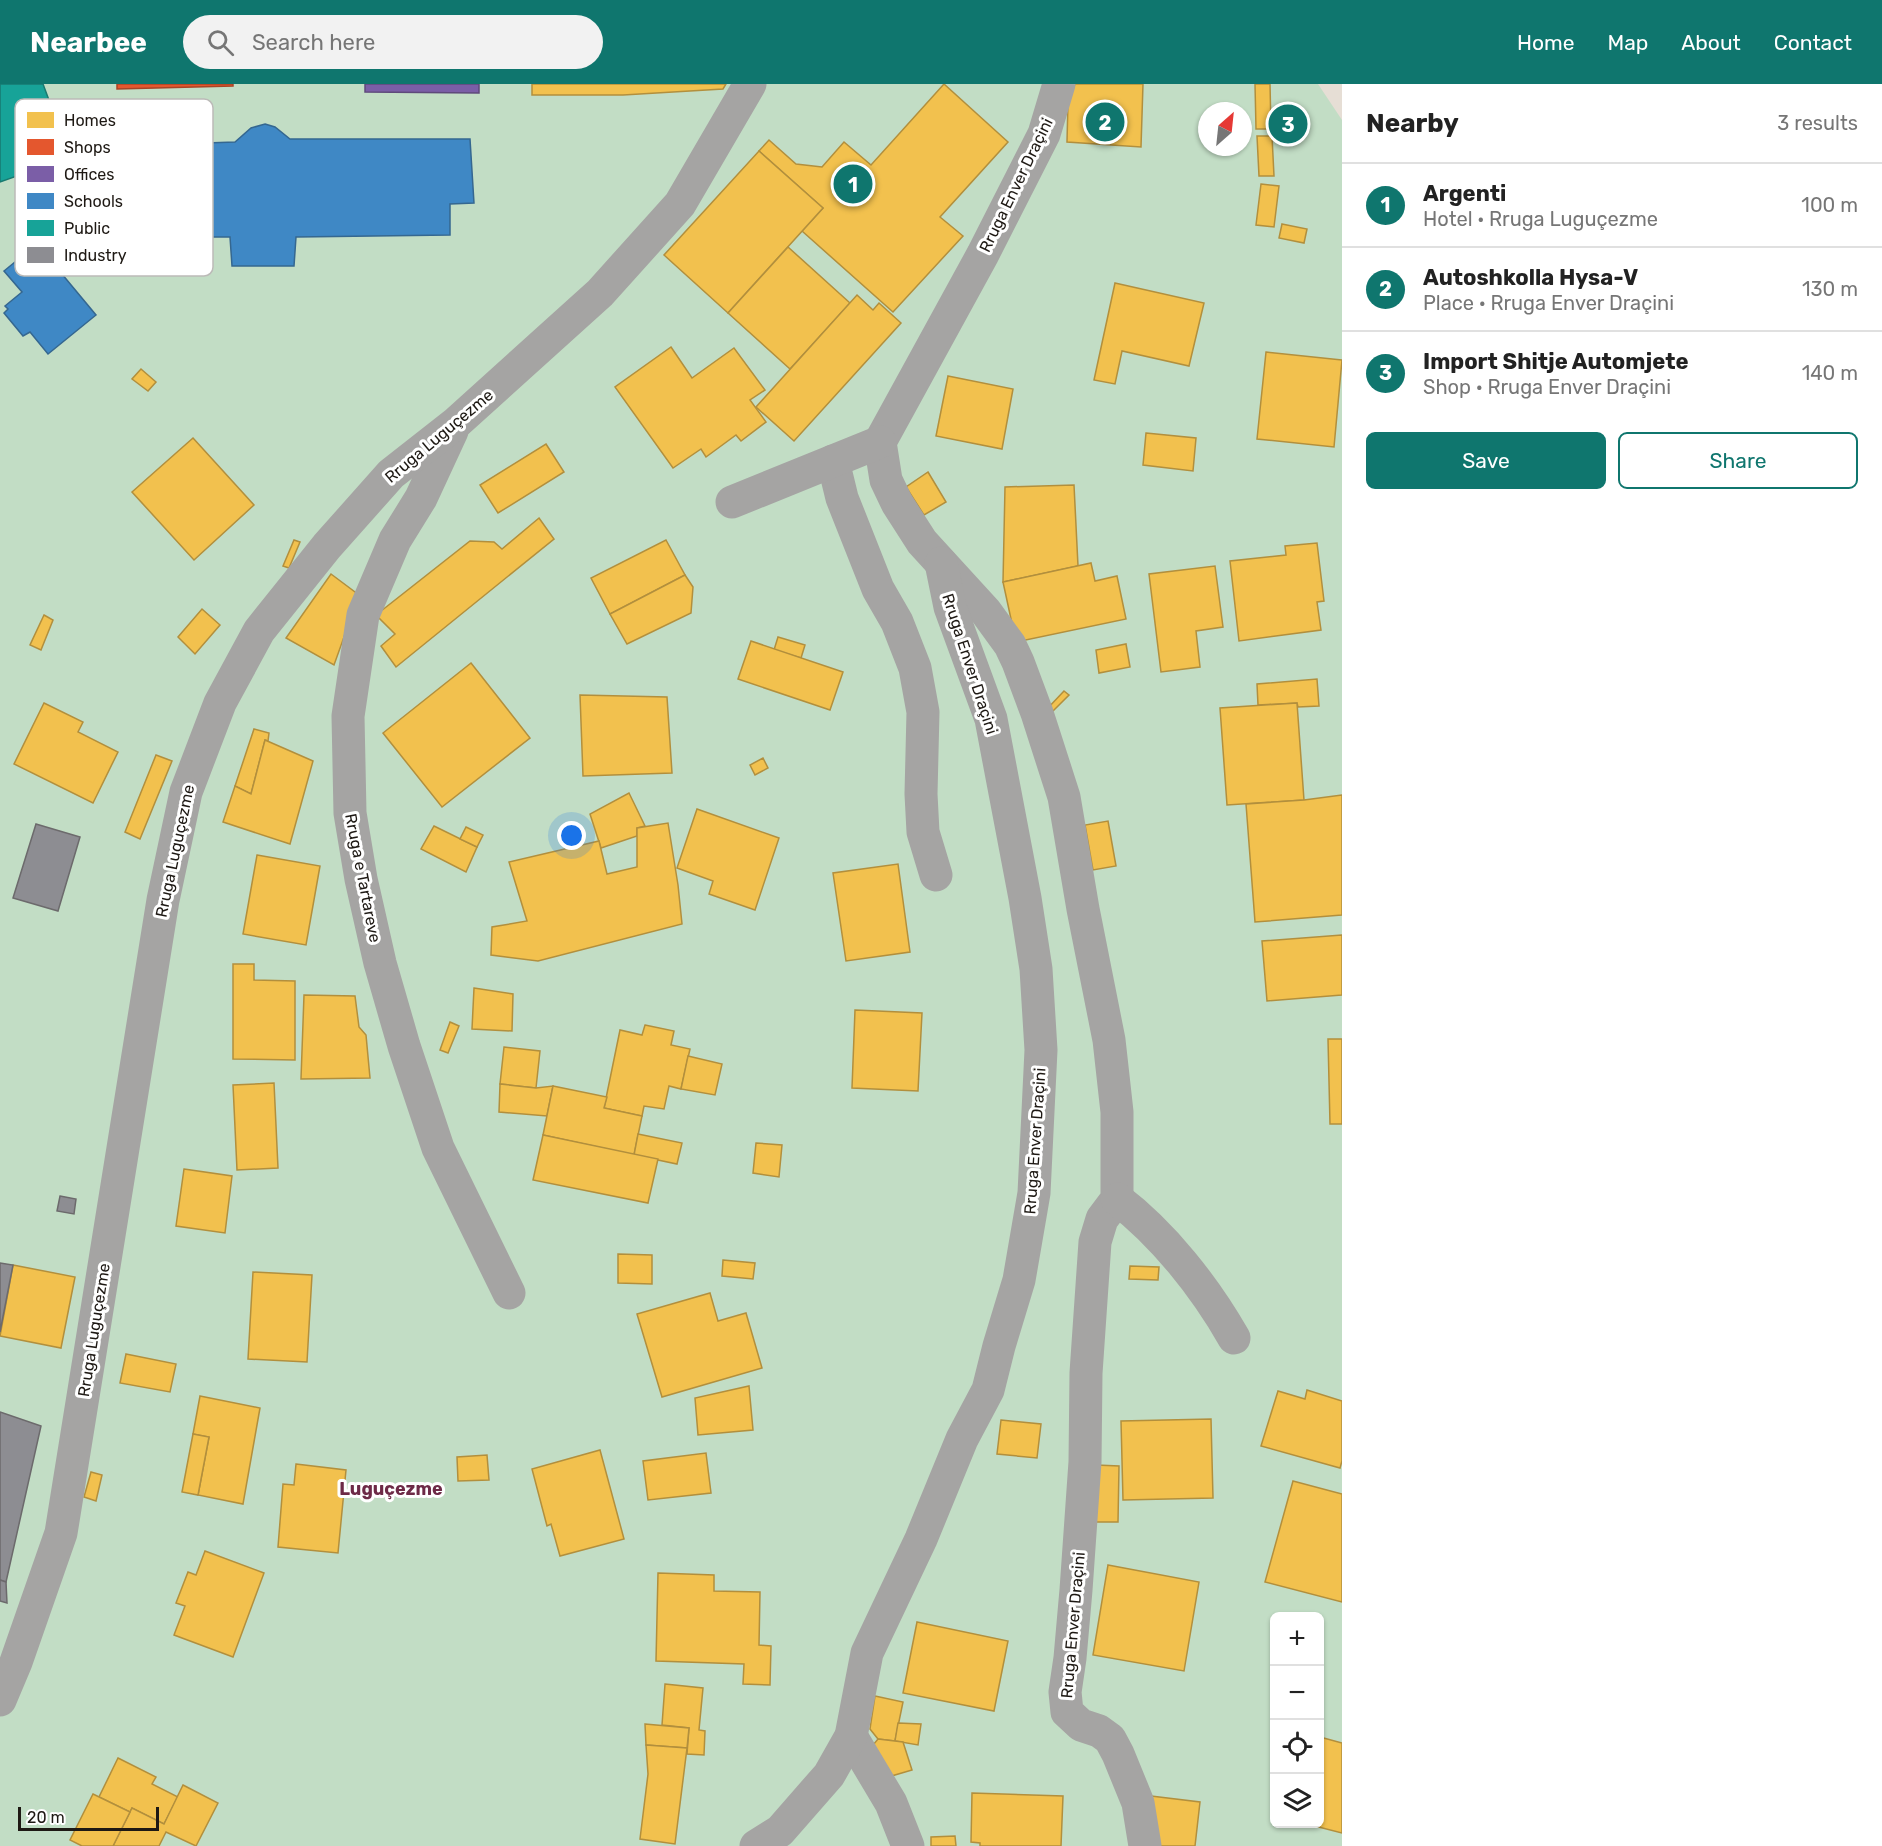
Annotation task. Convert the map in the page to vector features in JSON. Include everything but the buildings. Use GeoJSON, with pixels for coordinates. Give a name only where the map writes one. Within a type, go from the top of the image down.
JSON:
{"type":"FeatureCollection","features":[{"type":"Feature","properties":{"kind":"street","name":"Rruga Luguçezme"},"geometry":{"type":"LineString","coordinates":[[0,1700],[16,1662],[61,1533],[163,900],[186,792],[220,703],[259,631],[327,546],[391,474],[456,423],[600,293],[680,204],[750,84]]}},
{"type":"Feature","properties":{"kind":"street","name":"Rruga Enver Draçini"},"geometry":{"type":"LineString","coordinates":[[1059,84],[1044,134],[983,254],[880,442],[886,480],[897,503],[922,542],[986,612],[1010,645],[1037,713],[1064,797],[1109,1040],[1117,1112],[1117,1198],[1102,1219],[1095,1242],[1086,1373],[1084,1462],[1076,1590],[1065,1692],[1067,1713],[1081,1725],[1099,1731],[1110,1739],[1118,1754],[1138,1803],[1145,1846]]}},
{"type":"Feature","properties":{"kind":"street","name":"Rruga e Tartareve"},"geometry":{"type":"LineString","coordinates":[[456,423],[420,498],[395,540],[363,615],[348,716],[350,813],[361,879],[380,963],[404,1046],[438,1148],[509,1293]]}},
{"type":"Feature","properties":{"kind":"street"},"geometry":{"type":"LineString","coordinates":[[732,502],[880,442]]}},
{"type":"Feature","properties":{"kind":"street"},"geometry":{"type":"LineString","coordinates":[[834,461],[842,498],[878,588],[897,622],[915,668],[923,712],[921,794],[923,832],[936,875]]}},
{"type":"Feature","properties":{"kind":"street","name":"Rruga Enver Draçini"},"geometry":{"type":"LineString","coordinates":[[756,1846],[780,1831],[829,1775],[851,1736],[867,1653],[921,1539],[962,1439],[988,1390],[1019,1280],[1034,1193],[1041,1050],[1036,969],[991,719],[950,607],[941,562]]}},
{"type":"Feature","properties":{"kind":"street"},"geometry":{"type":"LineString","coordinates":[[1117,1198],[1141,1217],[1192,1274],[1234,1338]]}},
{"type":"Feature","properties":{"kind":"street"},"geometry":{"type":"LineString","coordinates":[[851,1736],[891,1803],[908,1846]]}},
{"type":"Feature","properties":{"kind":"green space"},"geometry":{"type":"Polygon","coordinates":[[[0,84],[1318,84],[1342,120],[1342,1846],[0,1846],[0,84]]]}},
{"type":"Feature","properties":{"kind":"place","name":"Autoshkolla Hysa-V"},"geometry":{"type":"Point","coordinates":[1105,122]}},
{"type":"Feature","properties":{"kind":"place","name":"Import Shitje Automjete"},"geometry":{"type":"Point","coordinates":[1288,124]}},
{"type":"Feature","properties":{"kind":"place","name":"Argenti"},"geometry":{"type":"Point","coordinates":[853,184]}},
{"type":"Feature","properties":{"kind":"district","name":"Luguçezme"},"geometry":{"type":"Point","coordinates":[391,1489]}}]}
